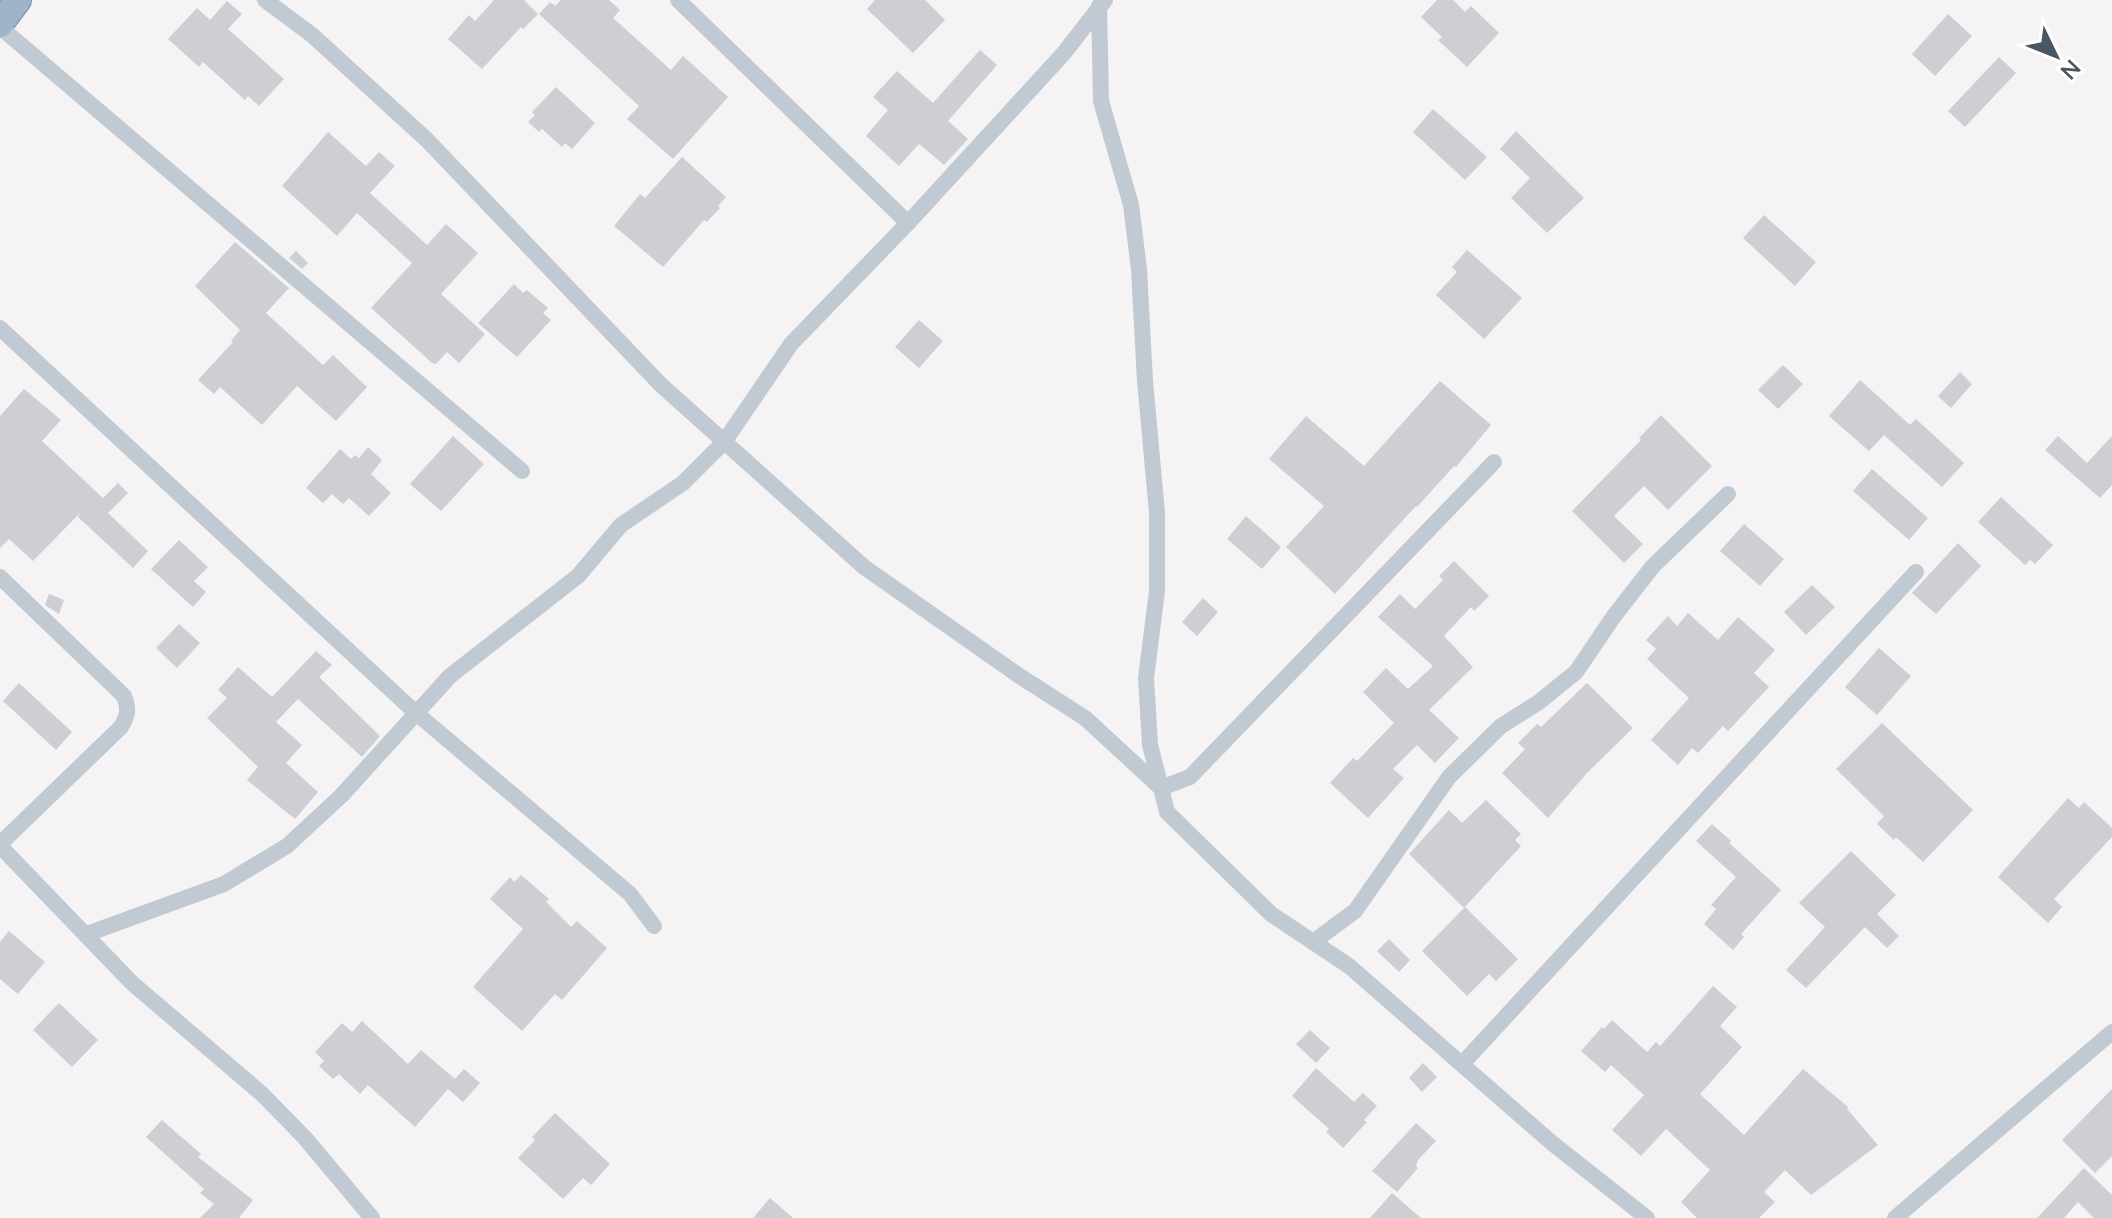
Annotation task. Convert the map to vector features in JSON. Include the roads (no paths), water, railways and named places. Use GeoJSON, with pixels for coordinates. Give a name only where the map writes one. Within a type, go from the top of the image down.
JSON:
{"type":"FeatureCollection","features":[{"type":"Feature","properties":{"kind":"highway"},"geometry":{"type":"LineString","coordinates":[[0,26],[18,0]]}},
{"type":"Feature","properties":{"kind":"street"},"geometry":{"type":"LineString","coordinates":[[265,0],[288,6],[312,35],[427,140],[661,385],[864,567],[1085,718],[1161,788]]}},
{"type":"Feature","properties":{"kind":"street"},"geometry":{"type":"LineString","coordinates":[[678,0],[908,223]]}},
{"type":"Feature","properties":{"kind":"street"},"geometry":{"type":"LineString","coordinates":[[87,934],[224,884],[287,846],[341,796],[450,676],[578,576],[621,525],[683,483],[724,442],[791,344],[908,223],[1064,53],[1101,2]]}},
{"type":"Feature","properties":{"kind":"street"},"geometry":{"type":"LineString","coordinates":[[1101,2],[1101,101],[1131,205],[1139,269],[1157,513],[1157,591],[1146,678],[1150,745],[1167,812],[1271,914],[1349,966],[1552,1143],[1647,1218]]}},
{"type":"Feature","properties":{"kind":"street"},"geometry":{"type":"LineString","coordinates":[[0,26],[522,471]]}},
{"type":"Feature","properties":{"kind":"street"},"geometry":{"type":"LineString","coordinates":[[0,328],[416,713],[630,894],[654,926]]}},
{"type":"Feature","properties":{"kind":"street"},"geometry":{"type":"LineString","coordinates":[[1161,788],[1190,777],[1494,462]]}},
{"type":"Feature","properties":{"kind":"street"},"geometry":{"type":"LineString","coordinates":[[1313,942],[1355,911],[1449,777],[1501,726],[1539,702],[1576,672],[1653,566],[1728,494]]}},
{"type":"Feature","properties":{"kind":"street"},"geometry":{"type":"LineString","coordinates":[[1462,1064],[1916,572]]}},
{"type":"Feature","properties":{"kind":"street"},"geometry":{"type":"LineString","coordinates":[[0,577],[124,696],[128,706],[128,717],[121,727],[0,845],[132,983],[262,1094],[305,1138],[372,1218]]}},
{"type":"Feature","properties":{"kind":"street"},"geometry":{"type":"LineString","coordinates":[[1895,1218],[2112,1032]]}}]}
